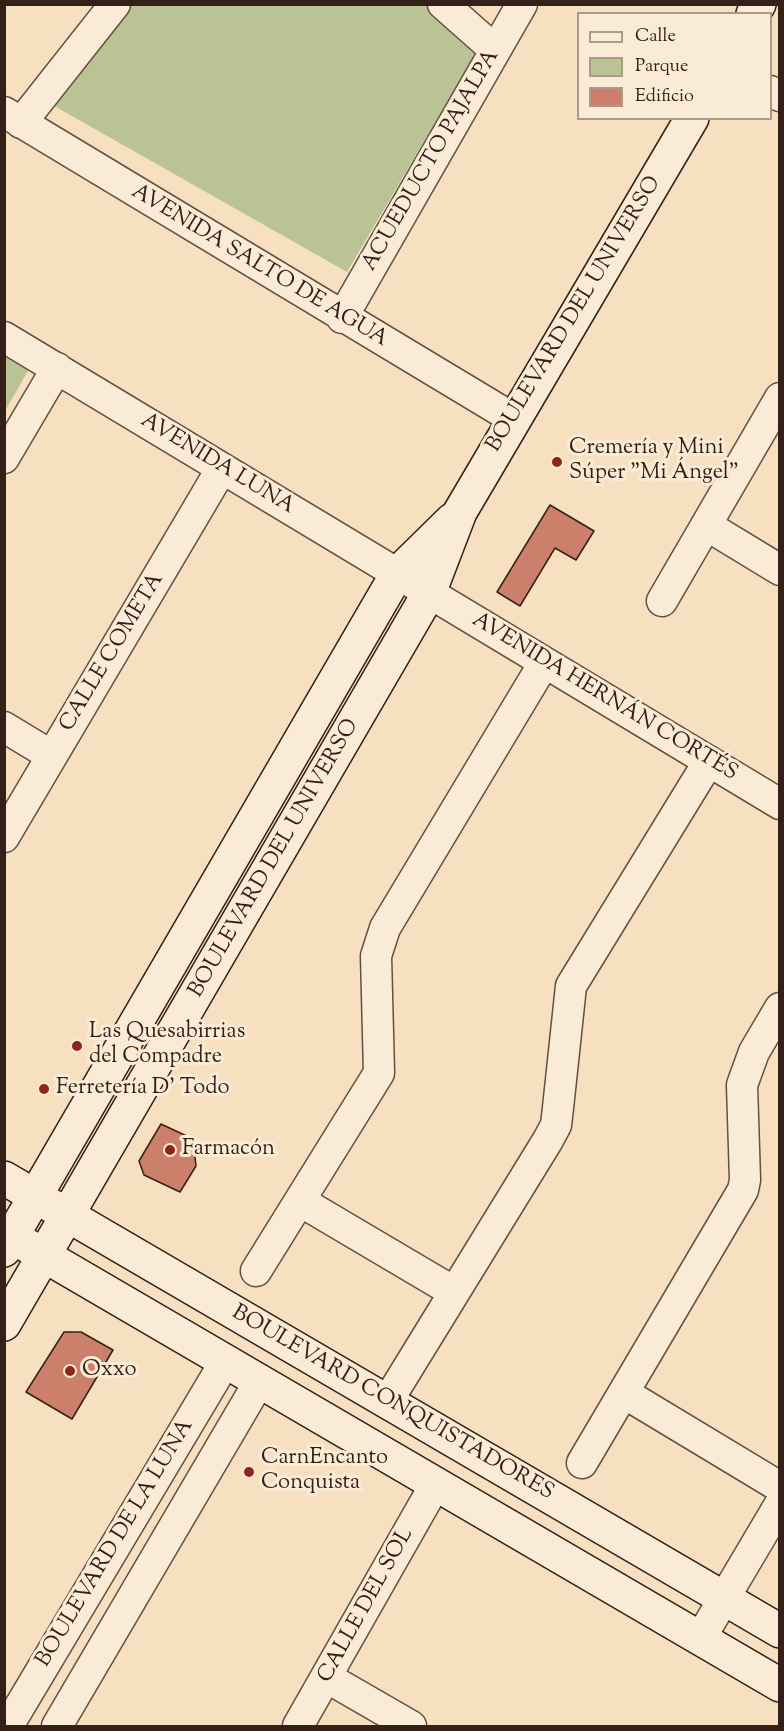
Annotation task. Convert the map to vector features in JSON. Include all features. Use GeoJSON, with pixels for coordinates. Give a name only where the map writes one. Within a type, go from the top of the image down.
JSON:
{"type":"FeatureCollection","features":[{"type":"Feature","properties":{"kind":"street"},"geometry":{"type":"LineString","coordinates":[[13,118],[115,4]]}},
{"type":"Feature","properties":{"kind":"street"},"geometry":{"type":"LineString","coordinates":[[443,4],[495,50]]}},
{"type":"Feature","properties":{"kind":"street","name":"ACUEDUCTO PAJALPA"},"geometry":{"type":"LineString","coordinates":[[342,318],[522,4]]}},
{"type":"Feature","properties":{"kind":"street","name":"AVENIDA SALTO DE AGUA"},"geometry":{"type":"LineString","coordinates":[[13,118],[342,318],[514,419]]}},
{"type":"Feature","properties":{"kind":"street","name":"BOULEVARD DEL UNIVERSO"},"geometry":{"type":"LineString","coordinates":[[4,1324],[69,1216],[429,593],[460,512],[691,120]]}},
{"type":"Feature","properties":{"kind":"street","name":"AVENIDA LUNA"},"geometry":{"type":"LineString","coordinates":[[4,338],[429,593]]}},
{"type":"Feature","properties":{"kind":"street"},"geometry":{"type":"LineString","coordinates":[[4,458],[57,368]]}},
{"type":"Feature","properties":{"kind":"street"},"geometry":{"type":"LineString","coordinates":[[662,601],[780,398]]}},
{"type":"Feature","properties":{"kind":"street","name":"CALLE COMETA"},"geometry":{"type":"LineString","coordinates":[[4,837],[222,468]]}},
{"type":"Feature","properties":{"kind":"street","name":"BOULEVARD DEL UNIVERSO"},"geometry":{"type":"LineString","coordinates":[[7,1240],[36,1196],[397,574],[460,512]]}},
{"type":"Feature","properties":{"kind":"street"},"geometry":{"type":"LineString","coordinates":[[706,525],[780,570]]}},
{"type":"Feature","properties":{"kind":"street","name":"AVENIDA HERNÁN CORTÉS"},"geometry":{"type":"LineString","coordinates":[[429,593],[780,804]]}},
{"type":"Feature","properties":{"kind":"street"},"geometry":{"type":"LineString","coordinates":[[256,1271],[380,1073],[376,956],[385,928],[544,663]]}},
{"type":"Feature","properties":{"kind":"street"},"geometry":{"type":"LineString","coordinates":[[4,727],[52,756]]}},
{"type":"Feature","properties":{"kind":"street"},"geometry":{"type":"LineString","coordinates":[[387,1402],[556,1125],[571,986],[709,761]]}},
{"type":"Feature","properties":{"kind":"street"},"geometry":{"type":"LineString","coordinates":[[582,1463],[743,1190],[745,1180],[742,1086],[754,1052],[780,1008]]}},
{"type":"Feature","properties":{"kind":"street","name":"BOULEVARD CONQUISTADORES"},"geometry":{"type":"LineString","coordinates":[[4,1178],[780,1631]]}},
{"type":"Feature","properties":{"kind":"street"},"geometry":{"type":"LineString","coordinates":[[300,1201],[454,1292]]}},
{"type":"Feature","properties":{"kind":"street","name":"BOULEVARD CONQUISTADORES"},"geometry":{"type":"LineString","coordinates":[[7,1240],[45,1256],[780,1685]]}},
{"type":"Feature","properties":{"kind":"street","name":"BOULEVARD DE LA LUNA"},"geometry":{"type":"LineString","coordinates":[[8,1726],[225,1362]]}},
{"type":"Feature","properties":{"kind":"street","name":"BOULEVARD DE LA LUNA"},"geometry":{"type":"LineString","coordinates":[[57,1726],[259,1382]]}},
{"type":"Feature","properties":{"kind":"street"},"geometry":{"type":"LineString","coordinates":[[624,1393],[780,1487]]}},
{"type":"Feature","properties":{"kind":"street","name":"CALLE DEL SOL"},"geometry":{"type":"LineString","coordinates":[[298,1726],[435,1485]]}},
{"type":"Feature","properties":{"kind":"street"},"geometry":{"type":"LineString","coordinates":[[700,1639],[780,1504]]}},
{"type":"Feature","properties":{"kind":"street"},"geometry":{"type":"LineString","coordinates":[[109,1556],[145,1577]]}},
{"type":"Feature","properties":{"kind":"street"},"geometry":{"type":"LineString","coordinates":[[326,1677],[411,1726]]}},
{"type":"Feature","properties":{"kind":"green space"},"geometry":{"type":"Polygon","coordinates":[[[122,5],[445,5],[485,38],[347,272],[42,99],[122,5]]]}},
{"type":"Feature","properties":{"kind":"green space"},"geometry":{"type":"Polygon","coordinates":[[[5,329],[40,350],[5,411],[5,329]]]}},
{"type":"Feature","properties":{"kind":"building"},"geometry":{"type":"Polygon","coordinates":[[[550,505],[594,531],[576,560],[555,548],[520,606],[497,592],[550,505]]]}},
{"type":"Feature","properties":{"kind":"building","name":"Farmacón"},"geometry":{"type":"Polygon","coordinates":[[[161,1124],[193,1139],[196,1166],[180,1192],[144,1175],[139,1161],[161,1124]]]}},
{"type":"Feature","properties":{"kind":"building","name":"Oxxo"},"geometry":{"type":"Polygon","coordinates":[[[64,1332],[81,1332],[113,1350],[72,1419],[26,1392],[64,1332]]]}},
{"type":"Feature","properties":{"kind":"place","name":"Cremería y Mini Súper \"Mi Ángel\""},"geometry":{"type":"Point","coordinates":[557,462]}},
{"type":"Feature","properties":{"kind":"place","name":"Las Quesabirrias del Compadre"},"geometry":{"type":"Point","coordinates":[77,1046]}},
{"type":"Feature","properties":{"kind":"place","name":"Ferretería D' Todo"},"geometry":{"type":"Point","coordinates":[44,1089]}},
{"type":"Feature","properties":{"kind":"place","name":"Farmacón"},"geometry":{"type":"Point","coordinates":[170,1150]}},
{"type":"Feature","properties":{"kind":"place","name":"Oxxo"},"geometry":{"type":"Point","coordinates":[70,1371]}},
{"type":"Feature","properties":{"kind":"place","name":"CarnEncanto Conquista"},"geometry":{"type":"Point","coordinates":[249,1472]}}]}
